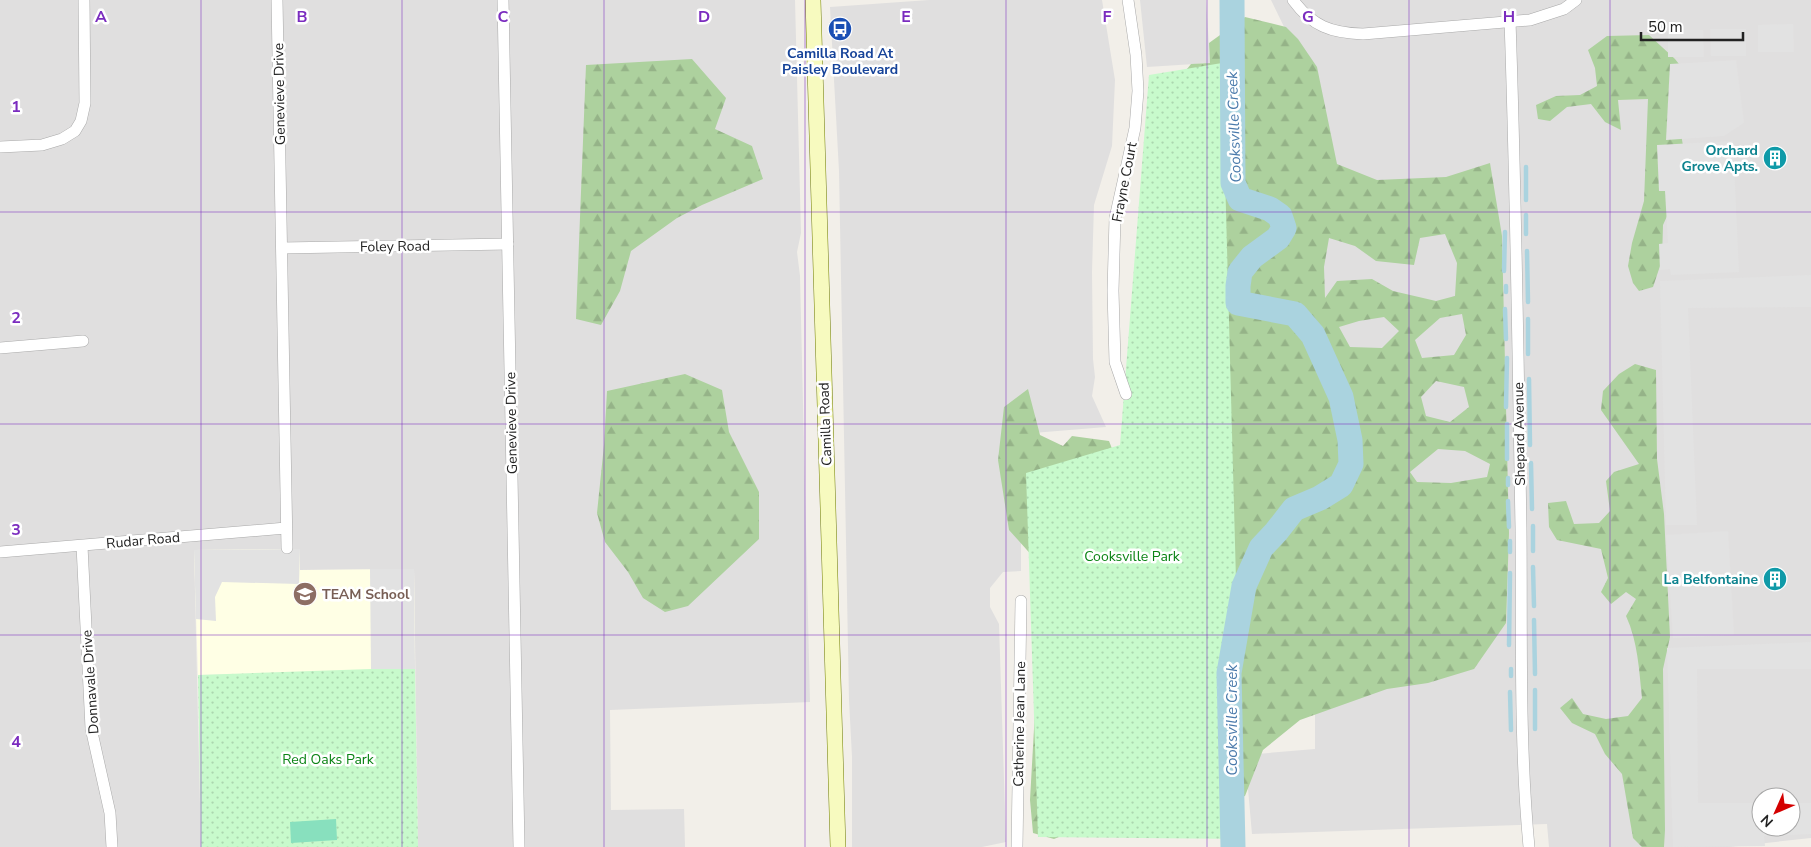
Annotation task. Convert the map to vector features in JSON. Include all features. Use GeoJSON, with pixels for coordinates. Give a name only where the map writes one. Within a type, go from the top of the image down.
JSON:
{"type":"FeatureCollection","features":[{"type":"Feature","properties":{"kind":"street"},"geometry":{"type":"LineString","coordinates":[[0,147],[42,145],[62,139],[75,131],[86,103],[84,0]]}},
{"type":"Feature","properties":{"kind":"street","name":"Genevieve Drive"},"geometry":{"type":"LineString","coordinates":[[277,0],[287,548]]}},
{"type":"Feature","properties":{"kind":"street","name":"Genevieve Drive"},"geometry":{"type":"LineString","coordinates":[[503,0],[519,847]]}},
{"type":"Feature","properties":{"kind":"street","name":"Camilla Road"},"geometry":{"type":"LineString","coordinates":[[813,0],[838,847]]}},
{"type":"Feature","properties":{"kind":"street","name":"Frayne Court"},"geometry":{"type":"LineString","coordinates":[[1126,394],[1115,362],[1113,291],[1115,218],[1135,128],[1138,91],[1136,55],[1128,0]]}},
{"type":"Feature","properties":{"kind":"street"},"geometry":{"type":"LineString","coordinates":[[1293,0],[1303,13],[1324,28],[1343,33],[1363,34],[1530,20],[1564,9],[1576,0]]}},
{"type":"Feature","properties":{"kind":"street","name":"Shepard Avenue"},"geometry":{"type":"LineString","coordinates":[[1510,21],[1523,729],[1529,847]]}},
{"type":"Feature","properties":{"kind":"street","name":"Foley Road"},"geometry":{"type":"LineString","coordinates":[[282,248],[508,244]]}},
{"type":"Feature","properties":{"kind":"street"},"geometry":{"type":"LineString","coordinates":[[0,348],[83,341]]}},
{"type":"Feature","properties":{"kind":"street","name":"Rudar Road"},"geometry":{"type":"LineString","coordinates":[[0,552],[286,528]]}},
{"type":"Feature","properties":{"kind":"street","name":"Donnavale Drive"},"geometry":{"type":"LineString","coordinates":[[82,546],[91,728],[110,813],[112,847]]}},
{"type":"Feature","properties":{"kind":"street","name":"Catherine Jean Lane"},"geometry":{"type":"LineString","coordinates":[[1017,847],[1021,601]]}},
{"type":"Feature","properties":{"kind":"shaded area"},"geometry":{"type":"Polygon","coordinates":[[[0,0],[795,0],[801,233],[797,252],[800,276],[810,702],[610,710],[611,810],[684,809],[685,847],[418,847],[414,569],[299,570],[300,549],[194,550],[201,847],[0,847],[0,0]]]}},
{"type":"Feature","properties":{"kind":"shaded area"},"geometry":{"type":"Polygon","coordinates":[[[929,0],[1102,0],[1115,80],[1112,146],[1094,205],[1092,272],[1095,377],[1092,396],[1106,427],[1021,434],[1021,571],[1003,572],[990,588],[990,607],[999,624],[1006,842],[982,847],[852,847],[852,757],[849,700],[839,171],[830,7],[929,0]]]}},
{"type":"Feature","properties":{"kind":"shaded area"},"geometry":{"type":"Polygon","coordinates":[[[1140,0],[1206,0],[1210,63],[1147,67],[1140,0]]]}},
{"type":"Feature","properties":{"kind":"shaded area"},"geometry":{"type":"Polygon","coordinates":[[[1271,0],[1811,0],[1811,838],[1729,847],[1549,847],[1547,824],[1252,834],[1245,755],[1315,749],[1315,699],[1288,35],[1271,0]]]}},
{"type":"Feature","properties":{"kind":"shaded area"},"geometry":{"type":"Polygon","coordinates":[[[1793,24],[1794,52],[1758,52],[1758,25],[1793,24]]]}},
{"type":"Feature","properties":{"kind":"shaded area"},"geometry":{"type":"Polygon","coordinates":[[[1710,29],[1746,29],[1746,56],[1711,56],[1710,29]]]}},
{"type":"Feature","properties":{"kind":"shaded area"},"geometry":{"type":"Polygon","coordinates":[[[1668,30],[1703,30],[1704,57],[1668,57],[1668,30]]]}},
{"type":"Feature","properties":{"kind":"shaded area"},"geometry":{"type":"Polygon","coordinates":[[[1736,60],[1744,123],[1724,136],[1666,140],[1670,64],[1736,60]]]}},
{"type":"Feature","properties":{"kind":"shaded area"},"geometry":{"type":"Polygon","coordinates":[[[1733,141],[1739,272],[1671,275],[1670,269],[1660,270],[1659,244],[1668,243],[1665,191],[1659,191],[1657,145],[1733,141]]]}},
{"type":"Feature","properties":{"kind":"shaded area"},"geometry":{"type":"Polygon","coordinates":[[[1811,275],[1811,307],[1688,308],[1697,525],[1666,525],[1660,281],[1811,275]]]}},
{"type":"Feature","properties":{"kind":"shaded area"},"geometry":{"type":"Polygon","coordinates":[[[1728,531],[1734,635],[1673,638],[1666,535],[1728,531]]]}},
{"type":"Feature","properties":{"kind":"shaded area","name":"TEAM School"},"geometry":{"type":"Polygon","coordinates":[[[300,549],[300,570],[414,569],[415,669],[198,675],[194,550],[300,549]]]}},
{"type":"Feature","properties":{"kind":"shaded area"},"geometry":{"type":"Polygon","coordinates":[[[300,549],[299,584],[222,582],[215,597],[216,621],[196,619],[194,550],[300,549]]]}},
{"type":"Feature","properties":{"kind":"shaded area"},"geometry":{"type":"Polygon","coordinates":[[[370,569],[414,569],[415,669],[371,669],[370,569]]]}},
{"type":"Feature","properties":{"kind":"shaded area"},"geometry":{"type":"Polygon","coordinates":[[[1811,642],[1811,669],[1697,669],[1698,803],[1751,803],[1751,837],[1764,837],[1765,846],[1673,847],[1667,648],[1811,642]]]}},
{"type":"Feature","properties":{"kind":"shaded area"},"geometry":{"type":"Polygon","coordinates":[[[1801,803],[1811,803],[1811,834],[1801,834],[1801,803]]]}},
{"type":"Feature","properties":{"kind":"green space"},"geometry":{"type":"Polygon","coordinates":[[[1245,17],[1286,27],[1298,39],[1317,67],[1337,164],[1377,180],[1446,177],[1490,163],[1502,236],[1509,533],[1506,623],[1474,669],[1428,683],[1387,689],[1300,720],[1263,750],[1245,796],[1211,805],[1160,103],[1191,64],[1210,63],[1209,43],[1245,17]],[[1445,234],[1420,238],[1414,265],[1376,261],[1355,246],[1329,238],[1324,267],[1325,298],[1337,281],[1372,279],[1393,291],[1436,301],[1455,296],[1457,263],[1445,234]],[[1462,314],[1440,318],[1415,340],[1422,358],[1454,355],[1466,335],[1462,314]],[[1384,317],[1359,321],[1339,327],[1350,347],[1382,348],[1399,331],[1384,317]],[[1436,381],[1421,397],[1426,416],[1450,422],[1469,407],[1464,387],[1436,381]],[[1438,449],[1410,472],[1417,482],[1451,483],[1487,477],[1490,464],[1465,451],[1438,449]]]}},
{"type":"Feature","properties":{"kind":"green space"},"geometry":{"type":"Polygon","coordinates":[[[1649,35],[1675,59],[1686,73],[1681,134],[1686,163],[1678,192],[1663,225],[1662,260],[1653,287],[1639,291],[1633,283],[1628,266],[1632,243],[1644,201],[1648,99],[1618,100],[1621,130],[1605,122],[1591,104],[1567,107],[1550,121],[1538,119],[1536,105],[1556,96],[1580,95],[1597,86],[1595,68],[1588,50],[1607,36],[1649,35]]]}},
{"type":"Feature","properties":{"kind":"green space"},"geometry":{"type":"Polygon","coordinates":[[[692,59],[726,98],[715,129],[752,146],[763,179],[702,205],[677,218],[631,251],[620,291],[601,325],[576,319],[586,65],[692,59]]]}},
{"type":"Feature","properties":{"kind":"green space","name":"Cooksville Park"},"geometry":{"type":"Polygon","coordinates":[[[1222,63],[1243,839],[1038,837],[1026,473],[1120,445],[1149,75],[1222,63]]]}},
{"type":"Feature","properties":{"kind":"green space"},"geometry":{"type":"Polygon","coordinates":[[[1635,364],[1656,370],[1657,459],[1664,514],[1670,637],[1663,669],[1664,847],[1642,847],[1633,838],[1622,774],[1605,754],[1595,734],[1572,723],[1560,708],[1572,698],[1583,714],[1606,719],[1628,716],[1642,698],[1636,646],[1626,616],[1636,599],[1626,592],[1611,604],[1601,592],[1608,578],[1601,549],[1557,540],[1549,527],[1548,503],[1566,501],[1574,524],[1599,523],[1610,511],[1606,481],[1614,472],[1639,464],[1601,410],[1603,391],[1619,374],[1635,364]]]}},
{"type":"Feature","properties":{"kind":"green space"},"geometry":{"type":"Polygon","coordinates":[[[685,374],[722,390],[729,432],[759,492],[759,539],[688,606],[665,612],[643,598],[628,572],[605,542],[597,513],[607,391],[685,374]]]}},
{"type":"Feature","properties":{"kind":"green space"},"geometry":{"type":"Polygon","coordinates":[[[1028,389],[1040,435],[1063,446],[1072,436],[1109,441],[1126,484],[1078,829],[1054,839],[1033,833],[1030,800],[1043,568],[1009,530],[998,460],[1004,407],[1028,389]]]}},
{"type":"Feature","properties":{"kind":"green space","name":"Red Oaks Park"},"geometry":{"type":"Polygon","coordinates":[[[415,669],[418,847],[201,847],[198,675],[415,669]]]}},
{"type":"Feature","properties":{"kind":"green space"},"geometry":{"type":"Polygon","coordinates":[[[336,819],[337,840],[291,843],[290,822],[336,819]]]}},
{"type":"Feature","properties":{"kind":"waterway","name":"Cooksville Creek"},"geometry":{"type":"LineString","coordinates":[[1232,0],[1233,183],[1240,199],[1270,209],[1280,216],[1284,228],[1278,238],[1252,257],[1240,272],[1238,303],[1295,314],[1313,335],[1341,397],[1350,440],[1351,464],[1341,485],[1320,498],[1294,509],[1261,548],[1244,586],[1229,673],[1233,847]]}},
{"type":"Feature","properties":{"kind":"waterway"},"geometry":{"type":"LineString","coordinates":[[1526,167],[1526,200]]}},
{"type":"Feature","properties":{"kind":"waterway"},"geometry":{"type":"LineString","coordinates":[[1526,215],[1526,234]]}},
{"type":"Feature","properties":{"kind":"waterway"},"geometry":{"type":"LineString","coordinates":[[1504,271],[1505,232]]}},
{"type":"Feature","properties":{"kind":"waterway"},"geometry":{"type":"LineString","coordinates":[[1527,251],[1528,302]]}},
{"type":"Feature","properties":{"kind":"waterway"},"geometry":{"type":"LineString","coordinates":[[1506,286],[1506,292]]}},
{"type":"Feature","properties":{"kind":"waterway"},"geometry":{"type":"LineString","coordinates":[[1505,309],[1506,339]]}},
{"type":"Feature","properties":{"kind":"waterway"},"geometry":{"type":"LineString","coordinates":[[1528,319],[1528,354]]}},
{"type":"Feature","properties":{"kind":"waterway"},"geometry":{"type":"LineString","coordinates":[[1506,407],[1507,358]]}},
{"type":"Feature","properties":{"kind":"waterway"},"geometry":{"type":"LineString","coordinates":[[1529,379],[1530,445]]}},
{"type":"Feature","properties":{"kind":"waterway"},"geometry":{"type":"LineString","coordinates":[[1507,424],[1507,459]]}},
{"type":"Feature","properties":{"kind":"waterway"},"geometry":{"type":"LineString","coordinates":[[1531,463],[1532,509]]}},
{"type":"Feature","properties":{"kind":"waterway"},"geometry":{"type":"LineString","coordinates":[[1508,478],[1508,485]]}},
{"type":"Feature","properties":{"kind":"waterway"},"geometry":{"type":"LineString","coordinates":[[1508,501],[1509,527]]}},
{"type":"Feature","properties":{"kind":"waterway"},"geometry":{"type":"LineString","coordinates":[[1533,526],[1533,551]]}},
{"type":"Feature","properties":{"kind":"waterway"},"geometry":{"type":"LineString","coordinates":[[1510,541],[1510,552]]}},
{"type":"Feature","properties":{"kind":"waterway"},"geometry":{"type":"LineString","coordinates":[[1533,567],[1534,606]]}},
{"type":"Feature","properties":{"kind":"waterway"},"geometry":{"type":"LineString","coordinates":[[1509,645],[1510,573]]}},
{"type":"Feature","properties":{"kind":"waterway"},"geometry":{"type":"LineString","coordinates":[[1534,620],[1535,674]]}},
{"type":"Feature","properties":{"kind":"waterway"},"geometry":{"type":"LineString","coordinates":[[1511,669],[1511,676]]}},
{"type":"Feature","properties":{"kind":"waterway"},"geometry":{"type":"LineString","coordinates":[[1535,690],[1535,729]]}},
{"type":"Feature","properties":{"kind":"waterway"},"geometry":{"type":"LineString","coordinates":[[1510,692],[1511,730]]}},
{"type":"Feature","properties":{"kind":"place","name":"Camilla Road At Paisley Boulevard"},"geometry":{"type":"Point","coordinates":[840,29]}},
{"type":"Feature","properties":{"kind":"place","name":"Orchard Grove Apts."},"geometry":{"type":"Point","coordinates":[1775,158]}},
{"type":"Feature","properties":{"kind":"place","name":"La Belfontaine"},"geometry":{"type":"Point","coordinates":[1775,579]}},
{"type":"Feature","properties":{"kind":"place","name":"TEAM School"},"geometry":{"type":"Point","coordinates":[305,594]}}]}
